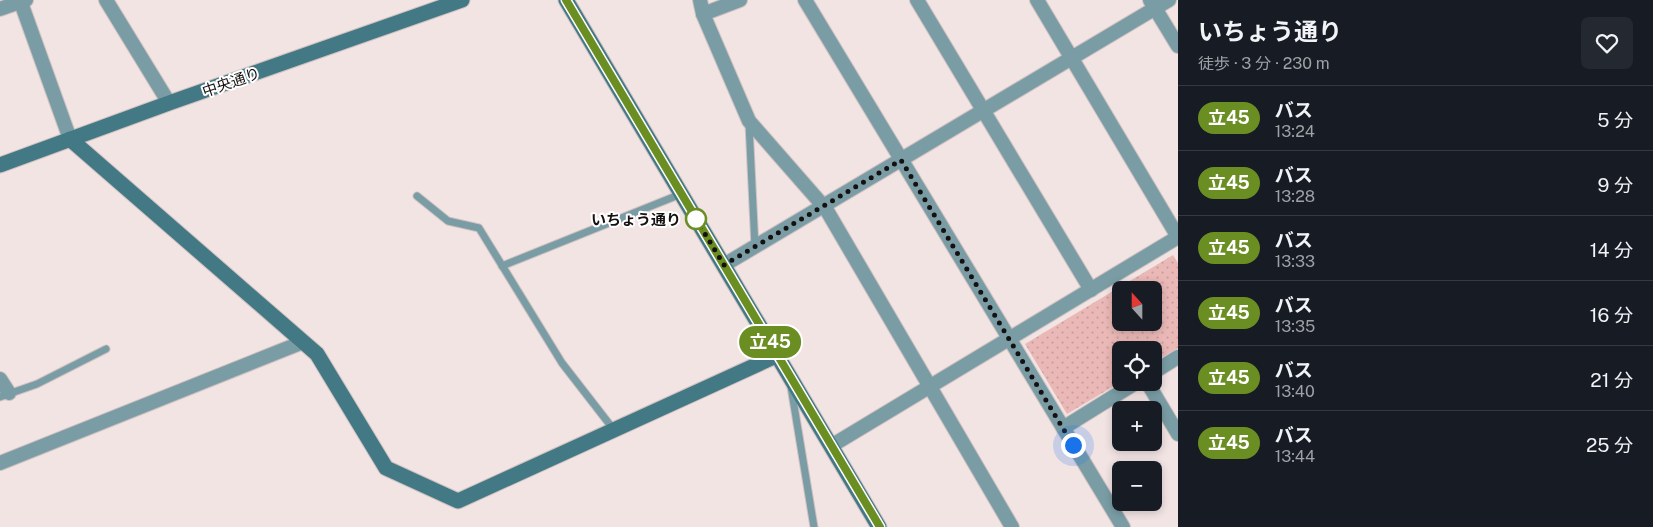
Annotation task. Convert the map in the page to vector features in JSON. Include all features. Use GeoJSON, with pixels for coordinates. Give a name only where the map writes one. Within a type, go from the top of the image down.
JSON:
{"type":"FeatureCollection","features":[{"type":"Feature","properties":{"kind":"street"},"geometry":{"type":"LineString","coordinates":[[106,0],[169,103]]}},
{"type":"Feature","properties":{"kind":"street","name":"中央通り"},"geometry":{"type":"LineString","coordinates":[[0,165],[169,103],[462,0]]}},
{"type":"Feature","properties":{"kind":"street"},"geometry":{"type":"LineString","coordinates":[[566,0],[880,527]]}},
{"type":"Feature","properties":{"kind":"street"},"geometry":{"type":"LineString","coordinates":[[740,0],[702,7],[749,121],[823,206],[1012,527]]}},
{"type":"Feature","properties":{"kind":"street"},"geometry":{"type":"LineString","coordinates":[[805,0],[1123,527]]}},
{"type":"Feature","properties":{"kind":"street"},"geometry":{"type":"LineString","coordinates":[[917,0],[1091,290]]}},
{"type":"Feature","properties":{"kind":"street"},"geometry":{"type":"LineString","coordinates":[[831,446],[1178,237],[1036,0]]}},
{"type":"Feature","properties":{"kind":"street"},"geometry":{"type":"LineString","coordinates":[[724,265],[1071,58],[1153,4],[1169,0]]}},
{"type":"Feature","properties":{"kind":"street"},"geometry":{"type":"LineString","coordinates":[[0,9],[22,1],[70,139],[317,354],[386,468],[458,501],[778,355]]}},
{"type":"Feature","properties":{"kind":"street"},"geometry":{"type":"LineString","coordinates":[[1153,4],[1178,46]]}},
{"type":"Feature","properties":{"kind":"street"},"geometry":{"type":"LineString","coordinates":[[0,463],[303,342]]}},
{"type":"Feature","properties":{"kind":"street"},"geometry":{"type":"LineString","coordinates":[[1162,367],[1178,357]]}},
{"type":"Feature","properties":{"kind":"street"},"geometry":{"type":"LineString","coordinates":[[0,380],[5,395]]}},
{"type":"Feature","properties":{"kind":"street"},"geometry":{"type":"LineString","coordinates":[[1063,428],[1123,391]]}},
{"type":"Feature","properties":{"kind":"street"},"geometry":{"type":"LineString","coordinates":[[1152,391],[1178,434]]}},
{"type":"Feature","properties":{"kind":"lane"},"geometry":{"type":"LineString","coordinates":[[749,121],[755,247]]}},
{"type":"Feature","properties":{"kind":"lane"},"geometry":{"type":"LineString","coordinates":[[502,266],[681,194]]}},
{"type":"Feature","properties":{"kind":"lane"},"geometry":{"type":"LineString","coordinates":[[417,196],[448,221],[479,228],[562,363],[614,431]]}},
{"type":"Feature","properties":{"kind":"lane"},"geometry":{"type":"LineString","coordinates":[[5,395],[36,384],[106,349]]}},
{"type":"Feature","properties":{"kind":"lane"},"geometry":{"type":"LineString","coordinates":[[789,375],[814,527]]}},
{"type":"Feature","properties":{"kind":"shaded area"},"geometry":{"type":"Polygon","coordinates":[[[1173,255],[1178,263],[1178,348],[1162,357],[1162,341],[1112,341],[1112,387],[1067,414],[1025,344],[1112,292],[1112,331],[1162,331],[1162,281],[1130,281],[1173,255]]]}},
{"type":"Feature","properties":{"kind":"bus line","name":"立45"},"geometry":{"type":"LineString","coordinates":[[566,0],[880,527]]}},
{"type":"Feature","properties":{"kind":"place","name":"いちょう通り"},"geometry":{"type":"Point","coordinates":[696,219]}},
{"type":"Feature","properties":{"kind":"route"},"geometry":{"type":"LineString","coordinates":[[696,219],[724,265],[901,160],[1073,445]]}}]}
